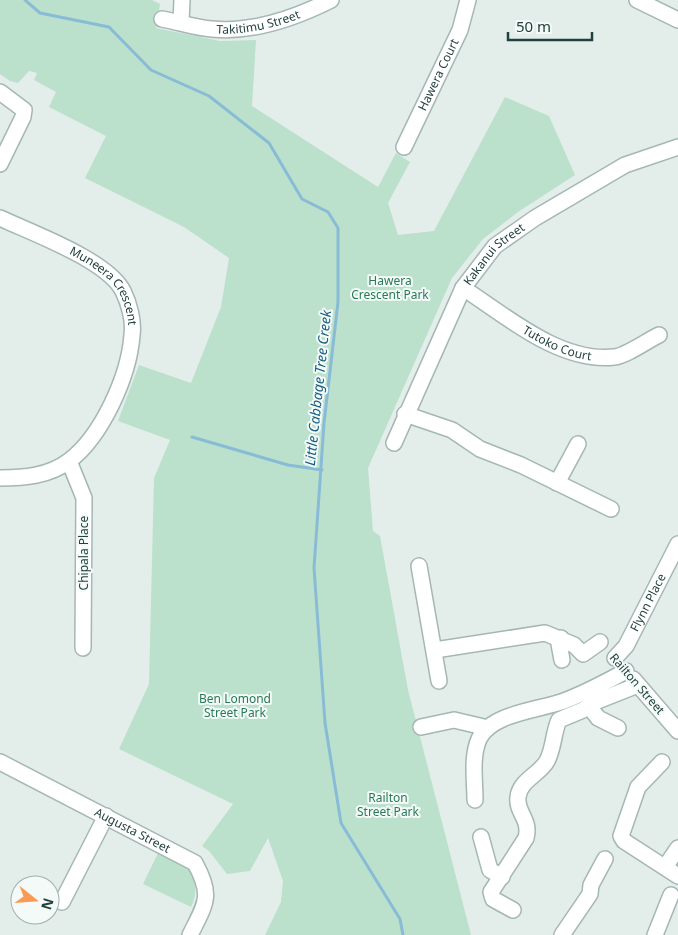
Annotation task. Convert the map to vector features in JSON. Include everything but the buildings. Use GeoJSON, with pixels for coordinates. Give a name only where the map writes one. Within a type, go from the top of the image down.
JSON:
{"type":"FeatureCollection","features":[{"type":"Feature","properties":{"kind":"street"},"geometry":{"type":"LineString","coordinates":[[181,22],[182,0]]}},
{"type":"Feature","properties":{"kind":"street","name":"Takitimu Street"},"geometry":{"type":"LineString","coordinates":[[162,19],[211,29],[243,28],[291,17],[331,0]]}},
{"type":"Feature","properties":{"kind":"street","name":"Hawera Court"},"geometry":{"type":"LineString","coordinates":[[404,147],[457,38],[468,0]]}},
{"type":"Feature","properties":{"kind":"street"},"geometry":{"type":"LineString","coordinates":[[637,0],[678,20]]}},
{"type":"Feature","properties":{"kind":"street"},"geometry":{"type":"LineString","coordinates":[[0,92],[24,110],[23,117],[0,164]]}},
{"type":"Feature","properties":{"kind":"street","name":"Kakanui Street"},"geometry":{"type":"LineString","coordinates":[[394,443],[463,288],[495,246],[535,218],[625,165],[678,147]]}},
{"type":"Feature","properties":{"kind":"street","name":"Muneera Crescent"},"geometry":{"type":"LineString","coordinates":[[0,218],[97,265],[113,278],[122,290],[131,316],[132,334],[129,351],[105,418],[95,433],[69,461],[49,472],[27,477],[0,478]]}},
{"type":"Feature","properties":{"kind":"street","name":"Tutoko Court"},"geometry":{"type":"LineString","coordinates":[[463,288],[549,344],[582,355],[616,357],[659,335]]}},
{"type":"Feature","properties":{"kind":"street"},"geometry":{"type":"LineString","coordinates":[[406,414],[452,430],[480,448],[611,509]]}},
{"type":"Feature","properties":{"kind":"street"},"geometry":{"type":"LineString","coordinates":[[557,483],[578,444]]}},
{"type":"Feature","properties":{"kind":"street","name":"Chipala Place"},"geometry":{"type":"LineString","coordinates":[[69,461],[84,498],[83,648]]}},
{"type":"Feature","properties":{"kind":"street","name":"Flynn Place"},"geometry":{"type":"LineString","coordinates":[[615,658],[626,646],[678,544]]}},
{"type":"Feature","properties":{"kind":"street"},"geometry":{"type":"LineString","coordinates":[[419,566],[439,681]]}},
{"type":"Feature","properties":{"kind":"street"},"geometry":{"type":"LineString","coordinates":[[435,650],[545,633],[561,638],[559,644],[562,660]]}},
{"type":"Feature","properties":{"kind":"street","name":"Railton Street"},"geometry":{"type":"LineString","coordinates":[[561,638],[574,645],[583,654],[598,639],[678,731]]}},
{"type":"Feature","properties":{"kind":"street"},"geometry":{"type":"LineString","coordinates":[[475,800],[474,758],[479,739],[488,728],[500,720],[564,701],[626,671]]}},
{"type":"Feature","properties":{"kind":"street"},"geometry":{"type":"LineString","coordinates":[[513,910],[493,899],[491,892],[495,884],[502,877],[528,830],[519,806],[520,791],[525,782],[547,762],[551,751],[554,730],[559,720],[638,685]]}},
{"type":"Feature","properties":{"kind":"street"},"geometry":{"type":"LineString","coordinates":[[589,706],[598,718],[618,728]]}},
{"type":"Feature","properties":{"kind":"street"},"geometry":{"type":"LineString","coordinates":[[421,727],[454,720],[488,728]]}},
{"type":"Feature","properties":{"kind":"street","name":"Augusta Street"},"geometry":{"type":"LineString","coordinates":[[0,762],[195,862],[205,882],[206,903],[190,935]]}},
{"type":"Feature","properties":{"kind":"street"},"geometry":{"type":"LineString","coordinates":[[662,762],[638,787],[621,836],[624,841],[678,876]]}},
{"type":"Feature","properties":{"kind":"street"},"geometry":{"type":"LineString","coordinates":[[62,902],[106,816]]}},
{"type":"Feature","properties":{"kind":"street"},"geometry":{"type":"LineString","coordinates":[[481,837],[490,870],[502,877]]}},
{"type":"Feature","properties":{"kind":"street"},"geometry":{"type":"LineString","coordinates":[[665,867],[678,848]]}},
{"type":"Feature","properties":{"kind":"street"},"geometry":{"type":"LineString","coordinates":[[562,935],[590,894],[591,885],[605,859]]}},
{"type":"Feature","properties":{"kind":"street"},"geometry":{"type":"LineString","coordinates":[[655,935],[671,895]]}},
{"type":"Feature","properties":{"kind":"green space","name":"Ben Lomond Street Park"},"geometry":{"type":"Polygon","coordinates":[[[0,0],[152,0],[160,4],[156,28],[220,41],[256,40],[252,106],[378,187],[396,153],[410,162],[388,203],[398,235],[434,231],[505,97],[549,116],[575,175],[518,212],[483,239],[452,278],[368,468],[373,531],[380,536],[408,690],[471,935],[265,935],[281,902],[283,881],[268,838],[250,871],[227,874],[209,851],[202,846],[233,804],[119,749],[149,684],[154,478],[170,440],[118,421],[139,365],[191,383],[221,307],[229,258],[184,227],[85,178],[106,136],[49,107],[56,92],[34,80],[37,73],[29,71],[18,83],[10,81],[0,74],[0,0]]]}},
{"type":"Feature","properties":{"kind":"green space"},"geometry":{"type":"Polygon","coordinates":[[[159,851],[189,867],[195,887],[195,897],[191,907],[143,884],[159,851]]]}},
{"type":"Feature","properties":{"kind":"waterway","name":"Little Cabbage Tree Creek"},"geometry":{"type":"LineString","coordinates":[[25,0],[40,13],[109,27],[151,70],[209,96],[269,143],[302,199],[328,212],[338,228],[338,302],[324,423],[314,568],[325,723],[341,823],[400,919],[403,935]]}},
{"type":"Feature","properties":{"kind":"waterway"},"geometry":{"type":"LineString","coordinates":[[192,437],[288,465],[322,470]]}},
{"type":"Feature","properties":{"kind":"park label","name":"Hawera Crescent Park"},"geometry":{"type":"Point","coordinates":[390,288]}},
{"type":"Feature","properties":{"kind":"park label","name":"Railton Street Park"},"geometry":{"type":"Point","coordinates":[388,805]}}]}
